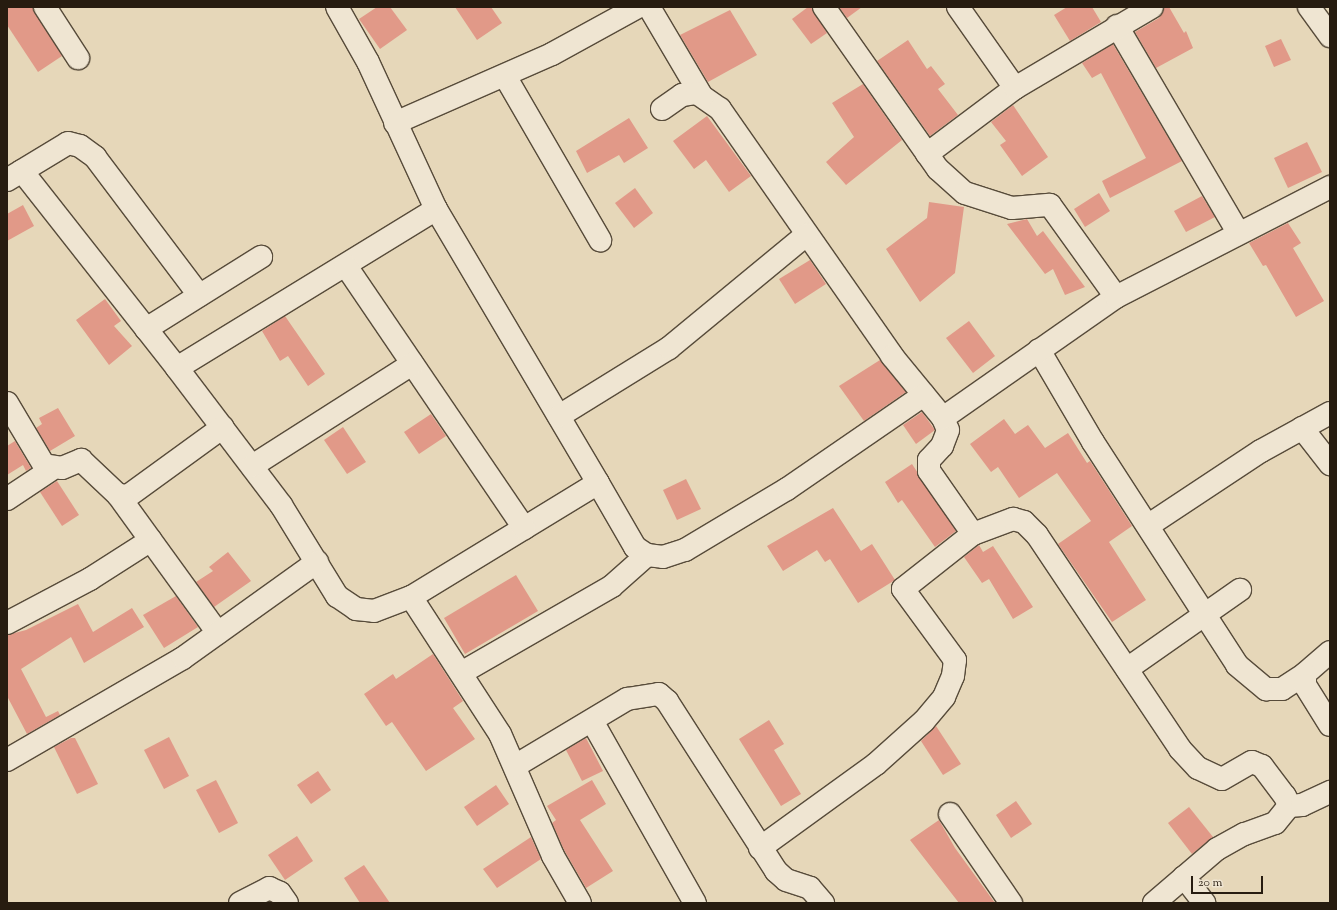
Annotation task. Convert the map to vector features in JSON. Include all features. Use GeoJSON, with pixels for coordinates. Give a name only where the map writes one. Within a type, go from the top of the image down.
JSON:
{"type":"FeatureCollection","features":[{"type":"Feature","properties":{"kind":"street"},"geometry":{"type":"LineString","coordinates":[[46,7],[78,58]]}},
{"type":"Feature","properties":{"kind":"street"},"geometry":{"type":"LineString","coordinates":[[395,123],[505,76],[638,7]]}},
{"type":"Feature","properties":{"kind":"street"},"geometry":{"type":"LineString","coordinates":[[649,7],[701,95],[720,109],[806,235],[924,395],[943,418],[948,430],[942,446],[929,460],[929,472],[973,534]]}},
{"type":"Feature","properties":{"kind":"street"},"geometry":{"type":"LineString","coordinates":[[824,7],[927,154],[964,193],[1012,208],[1050,205],[1116,297]]}},
{"type":"Feature","properties":{"kind":"street"},"geometry":{"type":"LineString","coordinates":[[958,7],[1015,88]]}},
{"type":"Feature","properties":{"kind":"street"},"geometry":{"type":"LineString","coordinates":[[927,154],[1015,88],[1117,26],[1152,7]]}},
{"type":"Feature","properties":{"kind":"street"},"geometry":{"type":"LineString","coordinates":[[1309,7],[1330,36]]}},
{"type":"Feature","properties":{"kind":"street"},"geometry":{"type":"LineString","coordinates":[[344,10],[436,209],[598,483],[621,527],[635,547],[647,555],[663,557],[685,550],[787,489],[924,395]]}},
{"type":"Feature","properties":{"kind":"street"},"geometry":{"type":"LineString","coordinates":[[1117,26],[1238,232]]}},
{"type":"Feature","properties":{"kind":"street"},"geometry":{"type":"LineString","coordinates":[[505,76],[600,240]]}},
{"type":"Feature","properties":{"kind":"street"},"geometry":{"type":"LineString","coordinates":[[662,109],[682,95],[701,95]]}},
{"type":"Feature","properties":{"kind":"street"},"geometry":{"type":"LineString","coordinates":[[199,296],[95,157],[80,146],[68,143],[14,175],[146,329],[177,368],[252,466],[317,562],[337,596],[356,609],[374,612],[411,597],[598,483]]}},
{"type":"Feature","properties":{"kind":"street"},"geometry":{"type":"LineString","coordinates":[[943,418],[1116,297],[1238,232],[1330,187]]}},
{"type":"Feature","properties":{"kind":"street"},"geometry":{"type":"LineString","coordinates":[[177,368],[346,266],[436,209]]}},
{"type":"Feature","properties":{"kind":"street"},"geometry":{"type":"LineString","coordinates":[[559,416],[668,348],[806,235]]}},
{"type":"Feature","properties":{"kind":"street"},"geometry":{"type":"LineString","coordinates":[[146,329],[261,256]]}},
{"type":"Feature","properties":{"kind":"street"},"geometry":{"type":"LineString","coordinates":[[346,266],[524,528]]}},
{"type":"Feature","properties":{"kind":"street"},"geometry":{"type":"LineString","coordinates":[[1039,350],[1093,442],[1149,525],[1237,665],[1266,689],[1282,689],[1305,674],[1330,652]]}},
{"type":"Feature","properties":{"kind":"street"},"geometry":{"type":"LineString","coordinates":[[252,466],[412,364]]}},
{"type":"Feature","properties":{"kind":"street"},"geometry":{"type":"LineString","coordinates":[[7,403],[37,456],[52,469]]}},
{"type":"Feature","properties":{"kind":"street"},"geometry":{"type":"LineString","coordinates":[[1149,525],[1302,428],[1330,413]]}},
{"type":"Feature","properties":{"kind":"street"},"geometry":{"type":"LineString","coordinates":[[118,495],[128,496],[139,491],[223,427]]}},
{"type":"Feature","properties":{"kind":"street"},"geometry":{"type":"LineString","coordinates":[[1302,428],[1330,464]]}},
{"type":"Feature","properties":{"kind":"street"},"geometry":{"type":"LineString","coordinates":[[7,499],[52,469],[81,460],[118,495],[218,633]]}},
{"type":"Feature","properties":{"kind":"street"},"geometry":{"type":"LineString","coordinates":[[760,848],[876,764],[924,721],[944,697],[953,676],[955,660],[903,589],[973,534],[1013,520],[1024,522],[1037,535],[1180,749],[1198,768],[1222,779],[1252,762],[1272,777],[1289,806]]}},
{"type":"Feature","properties":{"kind":"street"},"geometry":{"type":"LineString","coordinates":[[7,623],[90,579],[151,540]]}},
{"type":"Feature","properties":{"kind":"street"},"geometry":{"type":"LineString","coordinates":[[461,672],[612,586],[647,555]]}},
{"type":"Feature","properties":{"kind":"street"},"geometry":{"type":"LineString","coordinates":[[7,760],[129,692],[218,633],[317,562]]}},
{"type":"Feature","properties":{"kind":"street"},"geometry":{"type":"LineString","coordinates":[[1127,669],[1240,590]]}},
{"type":"Feature","properties":{"kind":"street"},"geometry":{"type":"LineString","coordinates":[[411,597],[461,672],[515,766],[553,856],[580,903]]}},
{"type":"Feature","properties":{"kind":"street"},"geometry":{"type":"LineString","coordinates":[[1305,674],[1310,697],[1330,725]]}},
{"type":"Feature","properties":{"kind":"street"},"geometry":{"type":"LineString","coordinates":[[515,766],[628,699],[659,694],[667,701],[760,848],[786,880],[810,888],[823,903]]}},
{"type":"Feature","properties":{"kind":"street"},"geometry":{"type":"LineString","coordinates":[[592,721],[695,903]]}},
{"type":"Feature","properties":{"kind":"street"},"geometry":{"type":"LineString","coordinates":[[1289,806],[1302,806],[1330,792]]}},
{"type":"Feature","properties":{"kind":"street"},"geometry":{"type":"LineString","coordinates":[[1154,903],[1217,849],[1244,834],[1275,823],[1289,806]]}},
{"type":"Feature","properties":{"kind":"street"},"geometry":{"type":"LineString","coordinates":[[950,814],[1011,903]]}},
{"type":"Feature","properties":{"kind":"street"},"geometry":{"type":"LineString","coordinates":[[1184,877],[1204,903]]}},
{"type":"Feature","properties":{"kind":"street"},"geometry":{"type":"LineString","coordinates":[[240,903],[269,888],[280,893],[287,903]]}},
{"type":"Feature","properties":{"kind":"building"},"geometry":{"type":"Polygon","coordinates":[[[7,7],[33,7],[62,56],[38,72],[7,25],[7,7]]]}},
{"type":"Feature","properties":{"kind":"building"},"geometry":{"type":"Polygon","coordinates":[[[377,7],[390,7],[407,30],[380,49],[359,19],[377,7]]]}},
{"type":"Feature","properties":{"kind":"building"},"geometry":{"type":"Polygon","coordinates":[[[455,7],[491,7],[502,23],[477,40],[455,7]]]}},
{"type":"Feature","properties":{"kind":"building"},"geometry":{"type":"Polygon","coordinates":[[[808,7],[812,7],[827,33],[811,44],[792,19],[808,7]]]}},
{"type":"Feature","properties":{"kind":"building"},"geometry":{"type":"Polygon","coordinates":[[[839,7],[862,7],[847,18],[839,7]]]}},
{"type":"Feature","properties":{"kind":"building"},"geometry":{"type":"Polygon","coordinates":[[[1067,7],[1092,7],[1101,22],[1070,41],[1054,15],[1067,7]]]}},
{"type":"Feature","properties":{"kind":"building"},"geometry":{"type":"Polygon","coordinates":[[[1164,7],[1169,7],[1184,33],[1186,31],[1193,48],[1156,68],[1135,32],[1159,18],[1164,7]]]}},
{"type":"Feature","properties":{"kind":"building"},"geometry":{"type":"Polygon","coordinates":[[[730,10],[757,55],[708,82],[680,35],[730,10]]]}},
{"type":"Feature","properties":{"kind":"building"},"geometry":{"type":"Polygon","coordinates":[[[1281,39],[1291,60],[1274,67],[1265,46],[1281,39]]]}},
{"type":"Feature","properties":{"kind":"building"},"geometry":{"type":"Polygon","coordinates":[[[908,40],[927,69],[931,66],[945,84],[938,89],[958,115],[930,136],[877,61],[908,40]]]}},
{"type":"Feature","properties":{"kind":"building"},"geometry":{"type":"Polygon","coordinates":[[[1113,44],[1182,161],[1110,198],[1102,181],[1146,158],[1101,73],[1092,78],[1082,63],[1113,44]]]}},
{"type":"Feature","properties":{"kind":"building"},"geometry":{"type":"Polygon","coordinates":[[[863,84],[902,140],[846,185],[826,162],[854,137],[832,103],[863,84]]]}},
{"type":"Feature","properties":{"kind":"building"},"geometry":{"type":"Polygon","coordinates":[[[1013,105],[1048,157],[1022,176],[1000,145],[1006,141],[991,122],[1013,105]]]}},
{"type":"Feature","properties":{"kind":"building"},"geometry":{"type":"Polygon","coordinates":[[[707,116],[751,176],[729,192],[706,160],[694,169],[673,141],[707,116]]]}},
{"type":"Feature","properties":{"kind":"building"},"geometry":{"type":"Polygon","coordinates":[[[629,118],[648,148],[624,163],[619,155],[587,173],[576,151],[629,118]]]}},
{"type":"Feature","properties":{"kind":"building"},"geometry":{"type":"Polygon","coordinates":[[[1307,142],[1322,172],[1288,188],[1274,158],[1307,142]]]}},
{"type":"Feature","properties":{"kind":"building"},"geometry":{"type":"Polygon","coordinates":[[[635,188],[653,213],[634,228],[615,203],[635,188]]]}},
{"type":"Feature","properties":{"kind":"building"},"geometry":{"type":"Polygon","coordinates":[[[1099,193],[1110,211],[1085,227],[1074,209],[1099,193]]]}},
{"type":"Feature","properties":{"kind":"building"},"geometry":{"type":"Polygon","coordinates":[[[1202,196],[1215,217],[1186,232],[1174,211],[1202,196]]]}},
{"type":"Feature","properties":{"kind":"building"},"geometry":{"type":"Polygon","coordinates":[[[929,202],[964,207],[955,273],[920,302],[886,249],[927,218],[929,202]]]}},
{"type":"Feature","properties":{"kind":"building"},"geometry":{"type":"Polygon","coordinates":[[[23,205],[34,226],[7,241],[7,214],[23,205]]]}},
{"type":"Feature","properties":{"kind":"building"},"geometry":{"type":"Polygon","coordinates":[[[1027,219],[1037,236],[1043,231],[1085,287],[1065,295],[1053,269],[1045,274],[1007,224],[1027,219]]]}},
{"type":"Feature","properties":{"kind":"building"},"geometry":{"type":"Polygon","coordinates":[[[1288,223],[1301,243],[1293,248],[1324,301],[1296,317],[1266,265],[1263,266],[1249,243],[1288,223]]]}},
{"type":"Feature","properties":{"kind":"building"},"geometry":{"type":"Polygon","coordinates":[[[810,260],[826,284],[795,304],[779,279],[810,260]]]}},
{"type":"Feature","properties":{"kind":"building"},"geometry":{"type":"Polygon","coordinates":[[[105,299],[121,321],[114,326],[132,346],[109,365],[76,320],[105,299]]]}},
{"type":"Feature","properties":{"kind":"building"},"geometry":{"type":"Polygon","coordinates":[[[285,316],[325,374],[308,386],[288,356],[280,361],[262,331],[285,316]]]}},
{"type":"Feature","properties":{"kind":"building"},"geometry":{"type":"Polygon","coordinates":[[[969,321],[995,356],[973,373],[946,338],[969,321]]]}},
{"type":"Feature","properties":{"kind":"building"},"geometry":{"type":"Polygon","coordinates":[[[880,360],[906,392],[864,421],[839,386],[880,360]]]}},
{"type":"Feature","properties":{"kind":"building"},"geometry":{"type":"Polygon","coordinates":[[[58,408],[75,436],[50,451],[36,428],[42,424],[39,418],[58,408]]]}},
{"type":"Feature","properties":{"kind":"building"},"geometry":{"type":"Polygon","coordinates":[[[922,412],[935,430],[916,444],[903,425],[922,412]]]}},
{"type":"Feature","properties":{"kind":"building"},"geometry":{"type":"Polygon","coordinates":[[[431,414],[446,436],[419,454],[404,432],[431,414]]]}},
{"type":"Feature","properties":{"kind":"building"},"geometry":{"type":"Polygon","coordinates":[[[1004,419],[1015,434],[1028,425],[1045,448],[1068,433],[1087,463],[1090,461],[1132,526],[1109,542],[1146,600],[1112,622],[1058,544],[1091,521],[1057,473],[1019,498],[998,467],[991,472],[970,444],[1004,419]]]}},
{"type":"Feature","properties":{"kind":"building"},"geometry":{"type":"Polygon","coordinates":[[[343,427],[366,462],[347,474],[324,440],[343,427]]]}},
{"type":"Feature","properties":{"kind":"building"},"geometry":{"type":"Polygon","coordinates":[[[15,441],[31,468],[26,471],[23,465],[7,475],[7,446],[15,441]]]}},
{"type":"Feature","properties":{"kind":"building"},"geometry":{"type":"Polygon","coordinates":[[[912,464],[956,531],[935,547],[902,500],[898,503],[885,482],[912,464]]]}},
{"type":"Feature","properties":{"kind":"building"},"geometry":{"type":"Polygon","coordinates":[[[686,479],[701,509],[677,520],[663,490],[686,479]]]}},
{"type":"Feature","properties":{"kind":"building"},"geometry":{"type":"Polygon","coordinates":[[[57,481],[79,515],[62,526],[40,492],[57,481]]]}},
{"type":"Feature","properties":{"kind":"building"},"geometry":{"type":"Polygon","coordinates":[[[833,508],[861,551],[872,544],[895,580],[858,603],[830,559],[825,562],[817,550],[783,571],[767,546],[833,508]]]}},
{"type":"Feature","properties":{"kind":"building"},"geometry":{"type":"Polygon","coordinates":[[[979,545],[983,552],[993,546],[1033,607],[1013,619],[989,579],[982,583],[964,557],[979,545]]]}},
{"type":"Feature","properties":{"kind":"building"},"geometry":{"type":"Polygon","coordinates":[[[228,552],[251,581],[214,607],[196,582],[213,571],[209,567],[228,552]]]}},
{"type":"Feature","properties":{"kind":"building"},"geometry":{"type":"Polygon","coordinates":[[[516,575],[538,611],[465,654],[444,618],[516,575]]]}},
{"type":"Feature","properties":{"kind":"building"},"geometry":{"type":"Polygon","coordinates":[[[176,596],[198,627],[164,648],[143,615],[176,596]]]}},
{"type":"Feature","properties":{"kind":"building"},"geometry":{"type":"Polygon","coordinates":[[[78,604],[93,632],[132,608],[144,627],[84,663],[71,637],[21,669],[46,717],[58,711],[60,715],[27,734],[7,696],[7,635],[26,630],[78,604]]]}},
{"type":"Feature","properties":{"kind":"building"},"geometry":{"type":"Polygon","coordinates":[[[433,654],[463,701],[453,708],[475,739],[426,771],[392,722],[386,726],[364,694],[393,674],[396,679],[433,654]]]}},
{"type":"Feature","properties":{"kind":"building"},"geometry":{"type":"Polygon","coordinates":[[[769,720],[784,744],[774,750],[801,794],[781,806],[739,739],[769,720]]]}},
{"type":"Feature","properties":{"kind":"building"},"geometry":{"type":"Polygon","coordinates":[[[936,726],[961,764],[943,775],[921,741],[936,726]]]}},
{"type":"Feature","properties":{"kind":"building"},"geometry":{"type":"Polygon","coordinates":[[[169,737],[189,776],[164,789],[144,750],[169,737]]]}},
{"type":"Feature","properties":{"kind":"building"},"geometry":{"type":"Polygon","coordinates":[[[71,738],[75,738],[98,784],[77,794],[54,747],[71,738]]]}},
{"type":"Feature","properties":{"kind":"building"},"geometry":{"type":"Polygon","coordinates":[[[586,738],[603,771],[582,781],[566,750],[586,738]]]}},
{"type":"Feature","properties":{"kind":"building"},"geometry":{"type":"Polygon","coordinates":[[[318,771],[331,790],[311,804],[297,785],[318,771]]]}},
{"type":"Feature","properties":{"kind":"building"},"geometry":{"type":"Polygon","coordinates":[[[216,780],[238,823],[219,833],[196,790],[216,780]]]}},
{"type":"Feature","properties":{"kind":"building"},"geometry":{"type":"Polygon","coordinates":[[[592,780],[606,804],[580,820],[613,871],[586,888],[564,850],[552,823],[556,820],[547,806],[592,780]]]}},
{"type":"Feature","properties":{"kind":"building"},"geometry":{"type":"Polygon","coordinates":[[[496,785],[509,804],[477,826],[464,807],[496,785]]]}},
{"type":"Feature","properties":{"kind":"building"},"geometry":{"type":"Polygon","coordinates":[[[1016,801],[1032,824],[1011,838],[996,815],[1016,801]]]}},
{"type":"Feature","properties":{"kind":"building"},"geometry":{"type":"Polygon","coordinates":[[[1189,807],[1213,837],[1192,854],[1168,823],[1189,807]]]}},
{"type":"Feature","properties":{"kind":"building"},"geometry":{"type":"Polygon","coordinates":[[[939,820],[955,848],[995,903],[959,903],[910,840],[939,820]]]}},
{"type":"Feature","properties":{"kind":"building"},"geometry":{"type":"Polygon","coordinates":[[[297,836],[313,861],[285,880],[268,855],[297,836]]]}},
{"type":"Feature","properties":{"kind":"building"},"geometry":{"type":"Polygon","coordinates":[[[531,837],[541,859],[497,888],[483,869],[531,837]]]}},
{"type":"Feature","properties":{"kind":"building"},"geometry":{"type":"Polygon","coordinates":[[[364,865],[390,903],[360,903],[344,878],[364,865]]]}}]}
